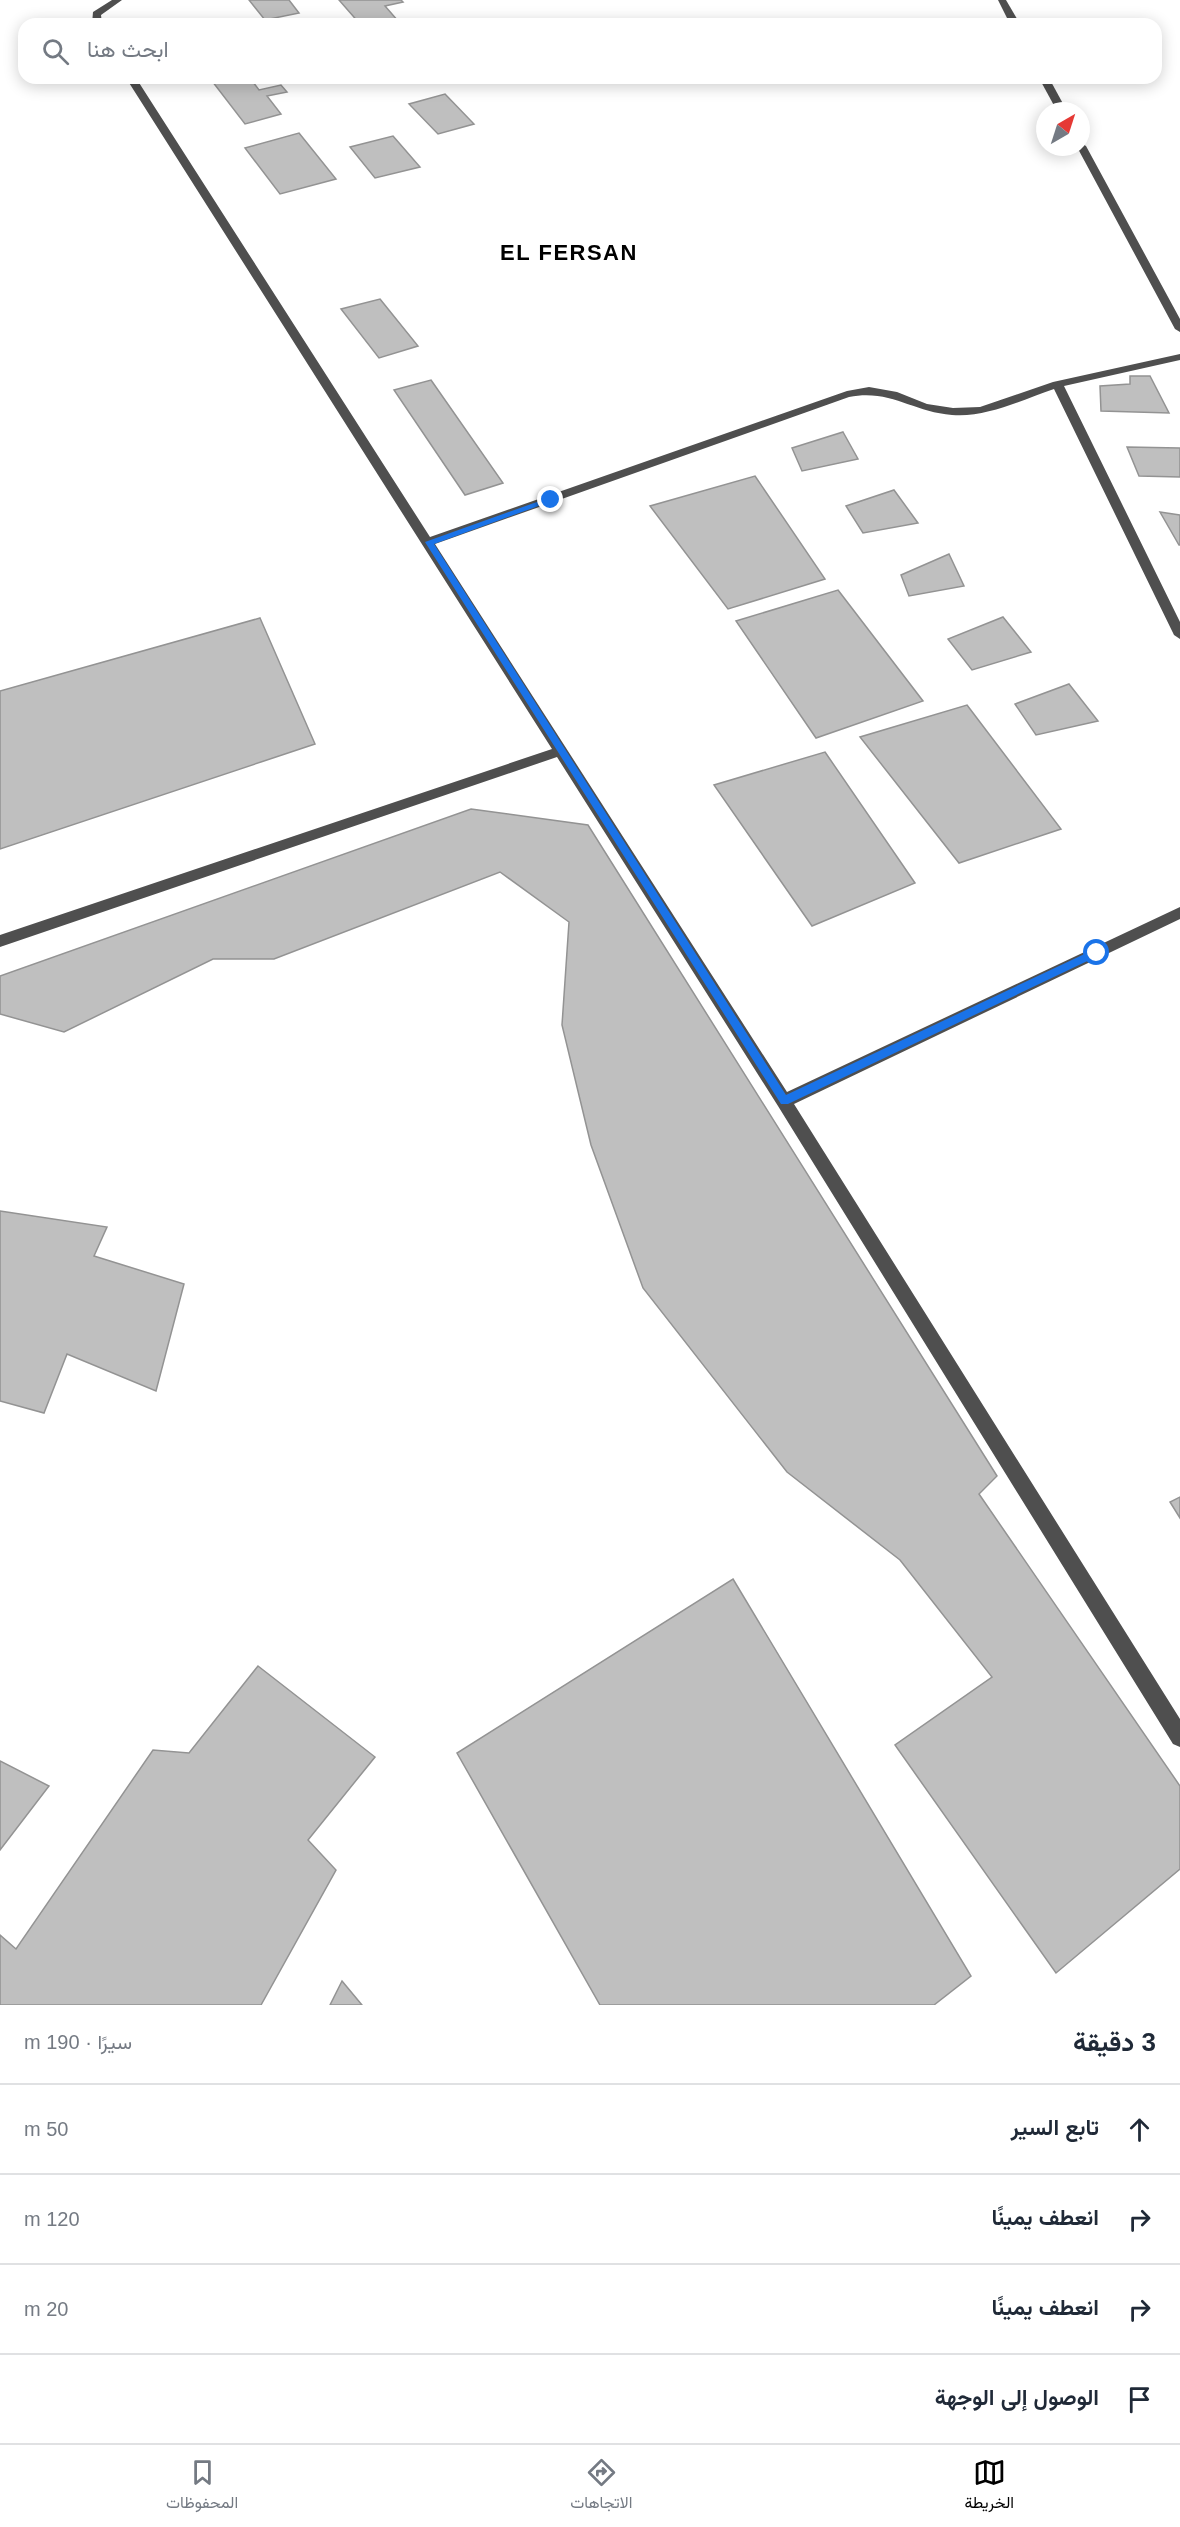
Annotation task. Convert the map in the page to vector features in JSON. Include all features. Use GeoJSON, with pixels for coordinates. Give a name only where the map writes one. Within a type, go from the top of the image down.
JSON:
{"type":"FeatureCollection","features":[{"type":"Feature","properties":{"kind":"street"},"geometry":{"type":"LineString","coordinates":[[96,18],[96,14],[118,0]]}},
{"type":"Feature","properties":{"kind":"street"},"geometry":{"type":"LineString","coordinates":[[1002,0],[1012,18]]}},
{"type":"Feature","properties":{"kind":"street"},"geometry":{"type":"LineString","coordinates":[[135,84],[784,1101],[1180,1737]]}},
{"type":"Feature","properties":{"kind":"street"},"geometry":{"type":"LineString","coordinates":[[1047,84],[1057,102]]}},
{"type":"Feature","properties":{"kind":"street"},"geometry":{"type":"LineString","coordinates":[[1086,156],[1180,329]]}},
{"type":"Feature","properties":{"kind":"street"},"geometry":{"type":"LineString","coordinates":[[429,542],[846,394],[868,390],[893,394],[924,407],[953,412],[981,410],[1057,384],[1180,357]]}},
{"type":"Feature","properties":{"kind":"street"},"geometry":{"type":"LineString","coordinates":[[1057,384],[1180,635]]}},
{"type":"Feature","properties":{"kind":"street"},"geometry":{"type":"LineString","coordinates":[[0,941],[560,752]]}},
{"type":"Feature","properties":{"kind":"street"},"geometry":{"type":"LineString","coordinates":[[784,1101],[1180,913]]}},
{"type":"Feature","properties":{"kind":"building"},"geometry":{"type":"Polygon","coordinates":[[[249,0],[289,0],[299,13],[275,18],[263,18],[249,0]]]}},
{"type":"Feature","properties":{"kind":"building"},"geometry":{"type":"Polygon","coordinates":[[[339,0],[401,0],[403,2],[385,6],[396,18],[355,18],[339,0]]]}},
{"type":"Feature","properties":{"kind":"building"},"geometry":{"type":"Polygon","coordinates":[[[214,84],[254,84],[259,90],[281,85],[287,92],[267,96],[281,114],[245,124],[214,84]]]}},
{"type":"Feature","properties":{"kind":"building"},"geometry":{"type":"Polygon","coordinates":[[[445,94],[474,124],[438,134],[409,104],[445,94]]]}},
{"type":"Feature","properties":{"kind":"building"},"geometry":{"type":"Polygon","coordinates":[[[299,133],[336,179],[280,194],[245,148],[299,133]]]}},
{"type":"Feature","properties":{"kind":"building"},"geometry":{"type":"Polygon","coordinates":[[[393,136],[420,167],[375,178],[350,147],[393,136]]]}},
{"type":"Feature","properties":{"kind":"building"},"geometry":{"type":"Polygon","coordinates":[[[380,299],[418,346],[379,358],[341,309],[380,299]]]}},
{"type":"Feature","properties":{"kind":"building"},"geometry":{"type":"Polygon","coordinates":[[[1130,376],[1150,376],[1169,413],[1101,411],[1100,386],[1130,384],[1130,376]]]}},
{"type":"Feature","properties":{"kind":"building"},"geometry":{"type":"Polygon","coordinates":[[[431,380],[503,483],[465,495],[394,390],[431,380]]]}},
{"type":"Feature","properties":{"kind":"building"},"geometry":{"type":"Polygon","coordinates":[[[843,432],[858,459],[802,471],[792,448],[843,432]]]}},
{"type":"Feature","properties":{"kind":"building"},"geometry":{"type":"Polygon","coordinates":[[[1127,447],[1180,448],[1180,477],[1139,476],[1127,447]]]}},
{"type":"Feature","properties":{"kind":"building"},"geometry":{"type":"Polygon","coordinates":[[[755,476],[825,579],[728,609],[650,506],[755,476]]]}},
{"type":"Feature","properties":{"kind":"building"},"geometry":{"type":"Polygon","coordinates":[[[894,490],[918,523],[863,533],[846,506],[894,490]]]}},
{"type":"Feature","properties":{"kind":"building"},"geometry":{"type":"Polygon","coordinates":[[[1160,512],[1180,515],[1180,545],[1179,545],[1160,512]]]}},
{"type":"Feature","properties":{"kind":"building"},"geometry":{"type":"Polygon","coordinates":[[[949,554],[964,586],[909,596],[901,575],[949,554]]]}},
{"type":"Feature","properties":{"kind":"building"},"geometry":{"type":"Polygon","coordinates":[[[838,590],[923,701],[816,738],[736,621],[838,590]]]}},
{"type":"Feature","properties":{"kind":"building"},"geometry":{"type":"Polygon","coordinates":[[[1003,617],[1031,652],[972,670],[948,639],[1003,617]]]}},
{"type":"Feature","properties":{"kind":"building"},"geometry":{"type":"Polygon","coordinates":[[[260,618],[315,744],[0,849],[0,691],[260,618]]]}},
{"type":"Feature","properties":{"kind":"building"},"geometry":{"type":"Polygon","coordinates":[[[1069,684],[1098,721],[1036,735],[1015,704],[1069,684]]]}},
{"type":"Feature","properties":{"kind":"building"},"geometry":{"type":"Polygon","coordinates":[[[967,705],[1061,829],[959,863],[860,737],[967,705]]]}},
{"type":"Feature","properties":{"kind":"building"},"geometry":{"type":"Polygon","coordinates":[[[825,752],[915,883],[812,926],[714,785],[825,752]]]}},
{"type":"Feature","properties":{"kind":"building"},"geometry":{"type":"Polygon","coordinates":[[[471,809],[588,825],[997,1476],[979,1494],[1180,1786],[1180,1869],[1056,1973],[895,1745],[992,1677],[900,1560],[787,1472],[643,1288],[591,1145],[562,1025],[569,922],[500,872],[274,959],[213,959],[64,1032],[0,1014],[0,976],[471,809]]]}},
{"type":"Feature","properties":{"kind":"building"},"geometry":{"type":"Polygon","coordinates":[[[0,1211],[107,1227],[94,1256],[184,1284],[156,1391],[67,1354],[44,1413],[0,1401],[0,1211]]]}},
{"type":"Feature","properties":{"kind":"building"},"geometry":{"type":"Polygon","coordinates":[[[1180,1497],[1180,1518],[1170,1502],[1180,1497]]]}},
{"type":"Feature","properties":{"kind":"building"},"geometry":{"type":"Polygon","coordinates":[[[733,1579],[971,1976],[934,2005],[600,2005],[457,1753],[733,1579]]]}},
{"type":"Feature","properties":{"kind":"building"},"geometry":{"type":"Polygon","coordinates":[[[258,1666],[375,1757],[308,1840],[336,1870],[261,2005],[0,2005],[0,1935],[16,1949],[153,1750],[189,1753],[258,1666]]]}},
{"type":"Feature","properties":{"kind":"building"},"geometry":{"type":"Polygon","coordinates":[[[0,1761],[49,1786],[0,1850],[0,1761]]]}},
{"type":"Feature","properties":{"kind":"building"},"geometry":{"type":"Polygon","coordinates":[[[342,1981],[362,2005],[330,2005],[342,1981]]]}},
{"type":"Feature","properties":{"kind":"district","name":"EL FERSAN"},"geometry":{"type":"Point","coordinates":[569,252]}},
{"type":"Feature","properties":{"kind":"route"},"geometry":{"type":"LineString","coordinates":[[551,500],[429,542],[560,752],[784,1101],[1097,953]]}}]}
